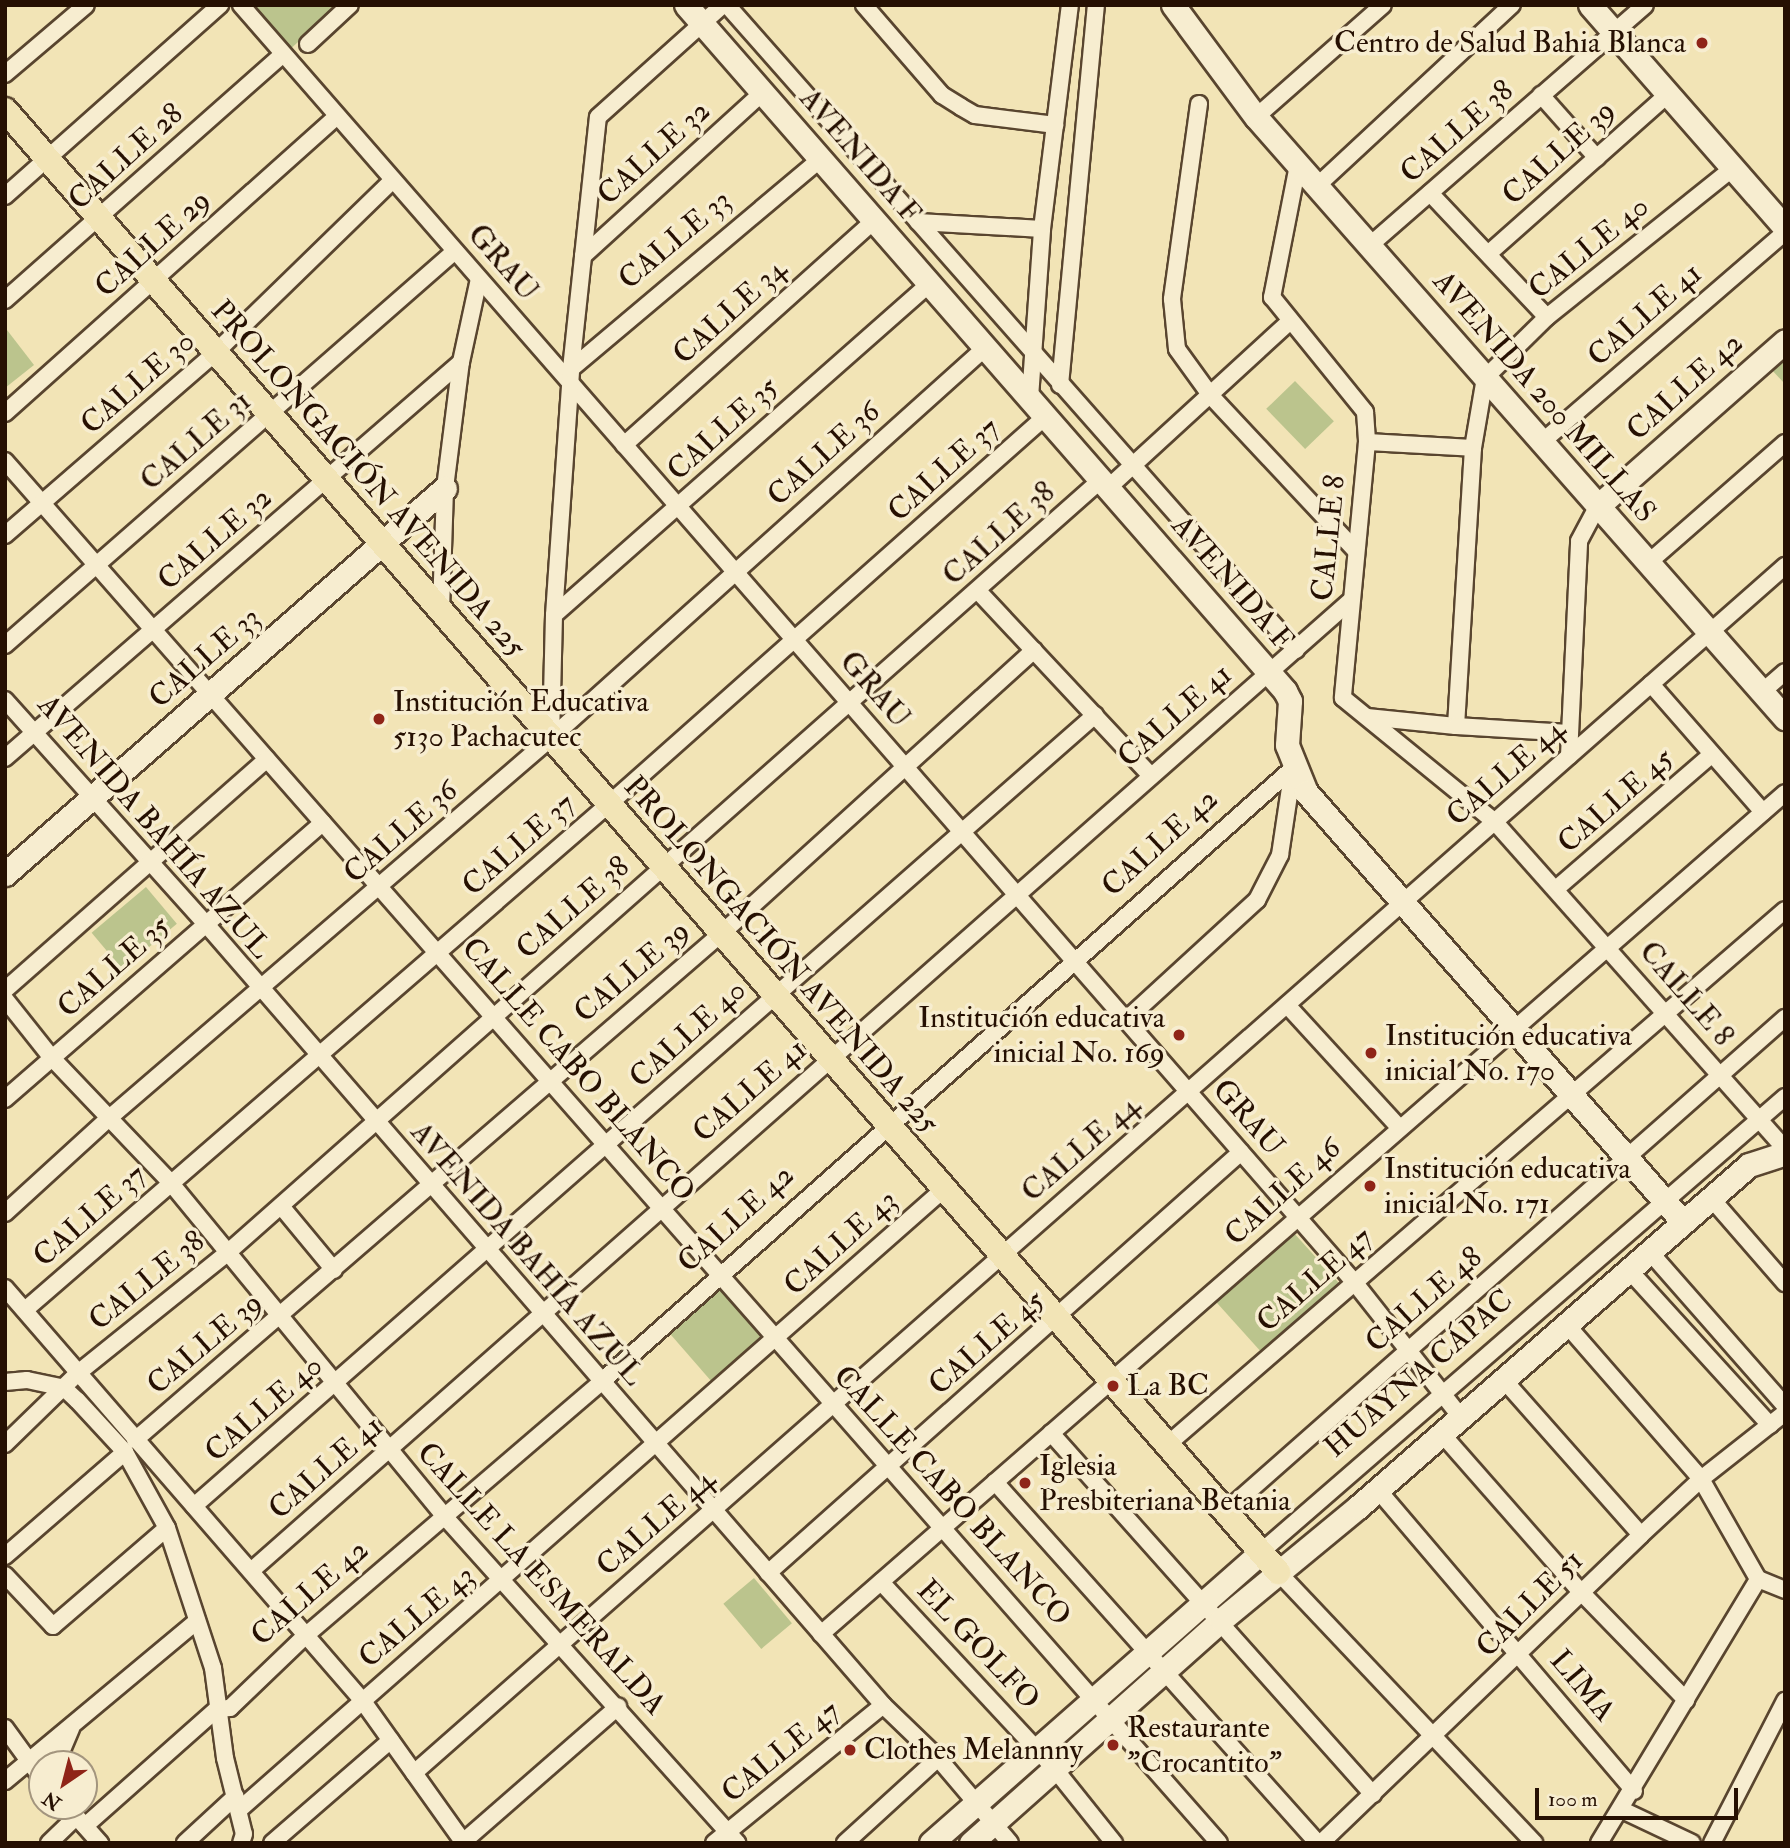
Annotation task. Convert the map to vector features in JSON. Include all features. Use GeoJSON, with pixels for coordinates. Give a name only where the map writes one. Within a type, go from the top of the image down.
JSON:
{"type":"FeatureCollection","features":[{"type":"Feature","properties":{"kind":"main road","name":"PROLONGACIÓN AVENIDA 225"},"geometry":{"type":"LineString","coordinates":[[5,110],[1278,1572]]}},
{"type":"Feature","properties":{"kind":"street"},"geometry":{"type":"LineString","coordinates":[[5,74],[86,5]]}},
{"type":"Feature","properties":{"kind":"street"},"geometry":{"type":"LineString","coordinates":[[5,196],[220,5]]}},
{"type":"Feature","properties":{"kind":"street","name":"GRAU"},"geometry":{"type":"LineString","coordinates":[[241,5],[479,279],[571,377],[624,445],[850,703],[959,833],[1298,1217],[1355,1283],[1461,1417]]}},
{"type":"Feature","properties":{"kind":"street"},"geometry":{"type":"LineString","coordinates":[[308,44],[350,5]]}},
{"type":"Feature","properties":{"kind":"street","name":"AVENIDA F"},"geometry":{"type":"LineString","coordinates":[[686,5],[1268,674],[1290,701],[1287,745],[1293,768],[1306,792],[1399,902],[1683,1222]]}},
{"type":"Feature","properties":{"kind":"street"},"geometry":{"type":"LineString","coordinates":[[551,738],[554,615],[571,377],[598,117],[725,5],[1132,468],[1296,649]]}},
{"type":"Feature","properties":{"kind":"street"},"geometry":{"type":"LineString","coordinates":[[864,5],[951,101],[975,115],[1055,125]]}},
{"type":"Feature","properties":{"kind":"street"},"geometry":{"type":"LineString","coordinates":[[1030,398],[1042,229],[1070,5]]}},
{"type":"Feature","properties":{"kind":"street"},"geometry":{"type":"LineString","coordinates":[[1060,385],[1096,5]]}},
{"type":"Feature","properties":{"kind":"street","name":"AVENIDA 200 MILLAS"},"geometry":{"type":"LineString","coordinates":[[1154,5],[1298,164],[1785,718]]}},
{"type":"Feature","properties":{"kind":"street","name":"AVENIDA 200 MILLAS"},"geometry":{"type":"LineString","coordinates":[[1173,5],[1256,117]]}},
{"type":"Feature","properties":{"kind":"street"},"geometry":{"type":"LineString","coordinates":[[1256,117],[1383,5]]}},
{"type":"Feature","properties":{"kind":"street"},"geometry":{"type":"LineString","coordinates":[[1317,186],[1512,5]]}},
{"type":"Feature","properties":{"kind":"street"},"geometry":{"type":"LineString","coordinates":[[1590,5],[1785,230]]}},
{"type":"Feature","properties":{"kind":"street","name":"CALLE 38"},"geometry":{"type":"LineString","coordinates":[[1369,246],[1645,5]]}},
{"type":"Feature","properties":{"kind":"street","name":"CALLE 28"},"geometry":{"type":"LineString","coordinates":[[5,300],[283,54]]}},
{"type":"Feature","properties":{"kind":"street","name":"CALLE 32"},"geometry":{"type":"LineString","coordinates":[[583,256],[763,92]]}},
{"type":"Feature","properties":{"kind":"street","name":"CALLE 39"},"geometry":{"type":"LineString","coordinates":[[1488,254],[1668,94]]}},
{"type":"Feature","properties":{"kind":"street"},"geometry":{"type":"LineString","coordinates":[[1541,96],[1597,158]]}},
{"type":"Feature","properties":{"kind":"street"},"geometry":{"type":"LineString","coordinates":[[1199,104],[1173,319],[1177,349],[1211,396],[1355,550]]}},
{"type":"Feature","properties":{"kind":"street","name":"CALLE 29"},"geometry":{"type":"LineString","coordinates":[[5,413],[337,116]]}},
{"type":"Feature","properties":{"kind":"street","name":"CALLE 33"},"geometry":{"type":"LineString","coordinates":[[571,377],[820,159]]}},
{"type":"Feature","properties":{"kind":"street","name":"CALLE 8"},"geometry":{"type":"LineString","coordinates":[[1298,164],[1272,297],[1359,399],[1366,412],[1367,442],[1343,698],[1494,821],[1557,888],[1785,1151]]}},
{"type":"Feature","properties":{"kind":"street","name":"CALLE 40"},"geometry":{"type":"LineString","coordinates":[[1485,378],[1547,317],[1733,168]]}},
{"type":"Feature","properties":{"kind":"street","name":"CALLE 30"},"geometry":{"type":"LineString","coordinates":[[5,535],[216,352],[393,180]]}},
{"type":"Feature","properties":{"kind":"street"},"geometry":{"type":"LineString","coordinates":[[1430,193],[1547,317]]}},
{"type":"Feature","properties":{"kind":"street","name":"CALLE 34"},"geometry":{"type":"LineString","coordinates":[[624,445],[874,221]]}},
{"type":"Feature","properties":{"kind":"street"},"geometry":{"type":"LineString","coordinates":[[918,222],[1042,229]]}},
{"type":"Feature","properties":{"kind":"street","name":"CALLE 41"},"geometry":{"type":"LineString","coordinates":[[1542,442],[1785,230]]}},
{"type":"Feature","properties":{"kind":"street","name":"CALLE 31"},"geometry":{"type":"LineString","coordinates":[[5,645],[455,251]]}},
{"type":"Feature","properties":{"kind":"street"},"geometry":{"type":"LineString","coordinates":[[441,610],[445,488],[461,362],[479,279]]}},
{"type":"Feature","properties":{"kind":"street","name":"CALLE 35"},"geometry":{"type":"LineString","coordinates":[[554,615],[929,284]]}},
{"type":"Feature","properties":{"kind":"street","name":"CALLE 38"},"geometry":{"type":"LineString","coordinates":[[5,1444],[78,1373],[226,1254],[491,1017],[978,591],[1104,484],[1132,468],[1290,321]]}},
{"type":"Feature","properties":{"kind":"street","name":"CALLE 42"},"geometry":{"type":"LineString","coordinates":[[1569,756],[1578,541],[1598,506],[1785,341]]}},
{"type":"Feature","properties":{"kind":"street","name":"CALLE 36"},"geometry":{"type":"LineString","coordinates":[[5,1213],[108,1119],[261,991],[551,738],[986,347]]}},
{"type":"Feature","properties":{"kind":"street","name":"CALLE 32"},"geometry":{"type":"LineString","coordinates":[[5,758],[461,362]]}},
{"type":"Feature","properties":{"kind":"street"},"geometry":{"type":"LineString","coordinates":[[1456,726],[1473,448],[1485,378]]}},
{"type":"Feature","properties":{"kind":"street","name":"CALLE 37"},"geometry":{"type":"LineString","coordinates":[[25,1310],[609,804],[1046,416]]}},
{"type":"Feature","properties":{"kind":"street"},"geometry":{"type":"LineString","coordinates":[[1367,442],[1473,448]]}},
{"type":"Feature","properties":{"kind":"street"},"geometry":{"type":"LineString","coordinates":[[1648,563],[1785,443]]}},
{"type":"Feature","properties":{"kind":"street","name":"CALLE CABO BLANCO"},"geometry":{"type":"LineString","coordinates":[[5,461],[213,695],[491,1017],[942,1528],[1112,1716],[1219,1843]]}},
{"type":"Feature","properties":{"kind":"street","name":"CALLE 33"},"geometry":{"type":"LineString","coordinates":[[5,874],[213,695],[445,488]]}},
{"type":"Feature","properties":{"kind":"street","name":"CALLE 44"},"geometry":{"type":"LineString","coordinates":[[414,1773],[1287,1005],[1399,902],[1785,565]]}},
{"type":"Feature","properties":{"kind":"street"},"geometry":{"type":"LineString","coordinates":[[978,591],[1149,774]]}},
{"type":"Feature","properties":{"kind":"street","name":"CALLE 41"},"geometry":{"type":"LineString","coordinates":[[251,1572],[661,1207],[1017,896],[1149,774],[1350,601]]}},
{"type":"Feature","properties":{"kind":"street","name":"CALLE 39"},"geometry":{"type":"LineString","coordinates":[[5,1556],[550,1083],[634,1004],[722,933],[1034,650]]}},
{"type":"Feature","properties":{"kind":"street"},"geometry":{"type":"LineString","coordinates":[[1762,692],[1785,672]]}},
{"type":"Feature","properties":{"kind":"street"},"geometry":{"type":"LineString","coordinates":[[1651,684],[1763,812]]}},
{"type":"Feature","properties":{"kind":"street","name":"AVENIDA BAHÍA AZUL"},"geometry":{"type":"LineString","coordinates":[[5,700],[206,924],[318,1058],[883,1705],[938,1758],[1010,1843]]}},
{"type":"Feature","properties":{"kind":"street","name":"CALLE 40"},"geometry":{"type":"LineString","coordinates":[[194,1506],[606,1146],[774,993],[1095,715]]}},
{"type":"Feature","properties":{"kind":"street"},"geometry":{"type":"LineString","coordinates":[[1367,717],[1569,733]]}},
{"type":"Feature","properties":{"kind":"street","name":"CALLE 45"},"geometry":{"type":"LineString","coordinates":[[1557,888],[1711,755]]}},
{"type":"Feature","properties":{"kind":"street"},"geometry":{"type":"LineString","coordinates":[[5,990],[267,759]]}},
{"type":"Feature","properties":{"kind":"street"},"geometry":{"type":"LineString","coordinates":[[1126,1020],[1257,900],[1280,855],[1293,768]]}},
{"type":"Feature","properties":{"kind":"street","name":"CALLE 42"},"geometry":{"type":"LineString","coordinates":[[98,1799],[217,1709],[230,1708],[305,1636],[601,1382],[1293,768]]}},
{"type":"Feature","properties":{"kind":"street","name":"CALLE 46"},"geometry":{"type":"LineString","coordinates":[[821,1634],[1298,1217],[1398,1126],[1785,793]]}},
{"type":"Feature","properties":{"kind":"street","name":"CALLE 35"},"geometry":{"type":"LineString","coordinates":[[5,1099],[323,822]]}},
{"type":"Feature","properties":{"kind":"street","name":"CALLE 47"},"geometry":{"type":"LineString","coordinates":[[1167,1445],[1785,909]]}},
{"type":"Feature","properties":{"kind":"street","name":"CALLE LA ESMERALDA"},"geometry":{"type":"LineString","coordinates":[[5,999],[52,1058],[170,1182],[278,1318],[445,1517],[733,1837]]}},
{"type":"Feature","properties":{"kind":"street"},"geometry":{"type":"LineString","coordinates":[[1287,1005],[1398,1126]]}},
{"type":"Feature","properties":{"kind":"street","name":"CALLE 48"},"geometry":{"type":"LineString","coordinates":[[1225,1512],[1785,1018]]}},
{"type":"Feature","properties":{"kind":"street","name":"HUAYNA CÁPAC"},"geometry":{"type":"LineString","coordinates":[[931,1843],[1261,1552],[1667,1203],[1785,1097]]}},
{"type":"Feature","properties":{"kind":"street","name":"HUAYNA CÁPAC"},"geometry":{"type":"LineString","coordinates":[[971,1843],[1221,1620],[1443,1434],[1749,1165],[1785,1151]]}},
{"type":"Feature","properties":{"kind":"street","name":"CALLE 45"},"geometry":{"type":"LineString","coordinates":[[768,1573],[887,1465],[1058,1320],[1241,1152]]}},
{"type":"Feature","properties":{"kind":"street","name":"CALLE 43"},"geometry":{"type":"LineString","coordinates":[[185,1843],[362,1700],[503,1581],[654,1442],[944,1189]]}},
{"type":"Feature","properties":{"kind":"street"},"geometry":{"type":"LineString","coordinates":[[1711,1198],[1785,1283]]}},
{"type":"Feature","properties":{"kind":"street"},"geometry":{"type":"LineString","coordinates":[[281,1206],[334,1270]]}},
{"type":"Feature","properties":{"kind":"street"},"geometry":{"type":"LineString","coordinates":[[1648,1251],[1785,1406]]}},
{"type":"Feature","properties":{"kind":"street"},"geometry":{"type":"LineString","coordinates":[[1628,1269],[1770,1425]]}},
{"type":"Feature","properties":{"kind":"street"},"geometry":{"type":"LineString","coordinates":[[5,1288],[78,1373],[130,1446],[167,1528],[213,1668],[217,1709],[244,1834],[241,1843]]}},
{"type":"Feature","properties":{"kind":"street"},"geometry":{"type":"LineString","coordinates":[[1566,1324],[1701,1479],[1758,1579],[1785,1590]]}},
{"type":"Feature","properties":{"kind":"street"},"geometry":{"type":"LineString","coordinates":[[1503,1379],[1641,1535]]}},
{"type":"Feature","properties":{"kind":"street"},"geometry":{"type":"LineString","coordinates":[[5,1382],[27,1380],[64,1388],[194,1506],[362,1700],[460,1839]]}},
{"type":"Feature","properties":{"kind":"street","name":"CALLE 51"},"geometry":{"type":"LineString","coordinates":[[1320,1843],[1433,1740],[1581,1592],[1701,1479],[1785,1413]]}},
{"type":"Feature","properties":{"kind":"street"},"geometry":{"type":"LineString","coordinates":[[1051,1433],[1221,1620],[1373,1795]]}},
{"type":"Feature","properties":{"kind":"street"},"geometry":{"type":"LineString","coordinates":[[1443,1434],[1581,1592],[1686,1700]]}},
{"type":"Feature","properties":{"kind":"street"},"geometry":{"type":"LineString","coordinates":[[995,1482],[1150,1650],[1320,1843]]}},
{"type":"Feature","properties":{"kind":"street","name":"LIMA"},"geometry":{"type":"LineString","coordinates":[[1378,1490],[1634,1791]]}},
{"type":"Feature","properties":{"kind":"street"},"geometry":{"type":"LineString","coordinates":[[5,1574],[53,1626],[167,1528]]}},
{"type":"Feature","properties":{"kind":"street","name":"PROLONGACIÓN AVENIDA 225"},"geometry":{"type":"LineString","coordinates":[[1278,1572],[1433,1740],[1534,1843]]}},
{"type":"Feature","properties":{"kind":"street"},"geometry":{"type":"LineString","coordinates":[[1600,1843],[1634,1791],[1758,1579]]}},
{"type":"Feature","properties":{"kind":"street","name":"EL GOLFO"},"geometry":{"type":"LineString","coordinates":[[881,1581],[1038,1750],[1114,1843]]}},
{"type":"Feature","properties":{"kind":"street"},"geometry":{"type":"LineString","coordinates":[[5,1781],[197,1621]]}},
{"type":"Feature","properties":{"kind":"street"},"geometry":{"type":"LineString","coordinates":[[1712,1843],[1785,1701]]}},
{"type":"Feature","properties":{"kind":"street","name":"CALLE 47"},"geometry":{"type":"LineString","coordinates":[[714,1843],[733,1837],[883,1705]]}},
{"type":"Feature","properties":{"kind":"street"},"geometry":{"type":"LineString","coordinates":[[442,1843],[460,1839],[618,1707]]}},
{"type":"Feature","properties":{"kind":"street"},"geometry":{"type":"LineString","coordinates":[[62,1750],[74,1723]]}},
{"type":"Feature","properties":{"kind":"street"},"geometry":{"type":"LineString","coordinates":[[5,1728],[27,1761]]}},
{"type":"Feature","properties":{"kind":"street"},"geometry":{"type":"LineString","coordinates":[[272,1843],[391,1740]]}},
{"type":"Feature","properties":{"kind":"street"},"geometry":{"type":"LineString","coordinates":[[845,1843],[938,1758]]}},
{"type":"Feature","properties":{"kind":"street"},"geometry":{"type":"LineString","coordinates":[[1622,1810],[1692,1843]]}},
{"type":"Feature","properties":{"kind":"street","name":"CALLE 42"},"geometry":{"type":"LineString","coordinates":[[49,1843],[72,1820]]}},
{"type":"Feature","properties":{"kind":"street"},"geometry":{"type":"LineString","coordinates":[[80,1820],[100,1843]]}},
{"type":"Feature","properties":{"kind":"green space"},"geometry":{"type":"Polygon","coordinates":[[[246,5],[339,5],[287,52],[246,5]]]}},
{"type":"Feature","properties":{"kind":"green space"},"geometry":{"type":"Polygon","coordinates":[[[7,330],[34,365],[5,388],[5,331],[7,330]]]}},
{"type":"Feature","properties":{"kind":"green space"},"geometry":{"type":"Polygon","coordinates":[[[1785,355],[1785,384],[1770,368],[1785,355]]]}},
{"type":"Feature","properties":{"kind":"green space"},"geometry":{"type":"Polygon","coordinates":[[[1295,381],[1334,421],[1305,449],[1266,409],[1295,381]]]}},
{"type":"Feature","properties":{"kind":"green space"},"geometry":{"type":"Polygon","coordinates":[[[146,887],[177,924],[122,969],[92,933],[146,887]]]}},
{"type":"Feature","properties":{"kind":"green space"},"geometry":{"type":"Polygon","coordinates":[[[1293,1232],[1342,1286],[1265,1356],[1216,1302],[1293,1232]]]}},
{"type":"Feature","properties":{"kind":"green space"},"geometry":{"type":"Polygon","coordinates":[[[719,1285],[766,1339],[714,1385],[667,1330],[719,1285]]]}},
{"type":"Feature","properties":{"kind":"green space"},"geometry":{"type":"Polygon","coordinates":[[[754,1578],[792,1623],[761,1649],[723,1604],[754,1578]]]}},
{"type":"Feature","properties":{"kind":"place","name":"Centro de Salud Bahia Blanca"},"geometry":{"type":"Point","coordinates":[1702,43]}},
{"type":"Feature","properties":{"kind":"place","name":"Institución Educativa 5130 Pachacutec"},"geometry":{"type":"Point","coordinates":[379,719]}},
{"type":"Feature","properties":{"kind":"place","name":"Institución educativa inicial No. 169"},"geometry":{"type":"Point","coordinates":[1179,1035]}},
{"type":"Feature","properties":{"kind":"place","name":"Institución educativa inicial No. 170"},"geometry":{"type":"Point","coordinates":[1371,1053]}},
{"type":"Feature","properties":{"kind":"place","name":"Institución educativa inicial No. 171"},"geometry":{"type":"Point","coordinates":[1370,1186]}},
{"type":"Feature","properties":{"kind":"place","name":"La BC"},"geometry":{"type":"Point","coordinates":[1113,1386]}},
{"type":"Feature","properties":{"kind":"place","name":"Iglesia Presbiteriana Betania"},"geometry":{"type":"Point","coordinates":[1025,1483]}},
{"type":"Feature","properties":{"kind":"place","name":"Restaurante \"Crocantito\""},"geometry":{"type":"Point","coordinates":[1113,1745]}},
{"type":"Feature","properties":{"kind":"place","name":"Clothes Melannny"},"geometry":{"type":"Point","coordinates":[850,1750]}}]}
